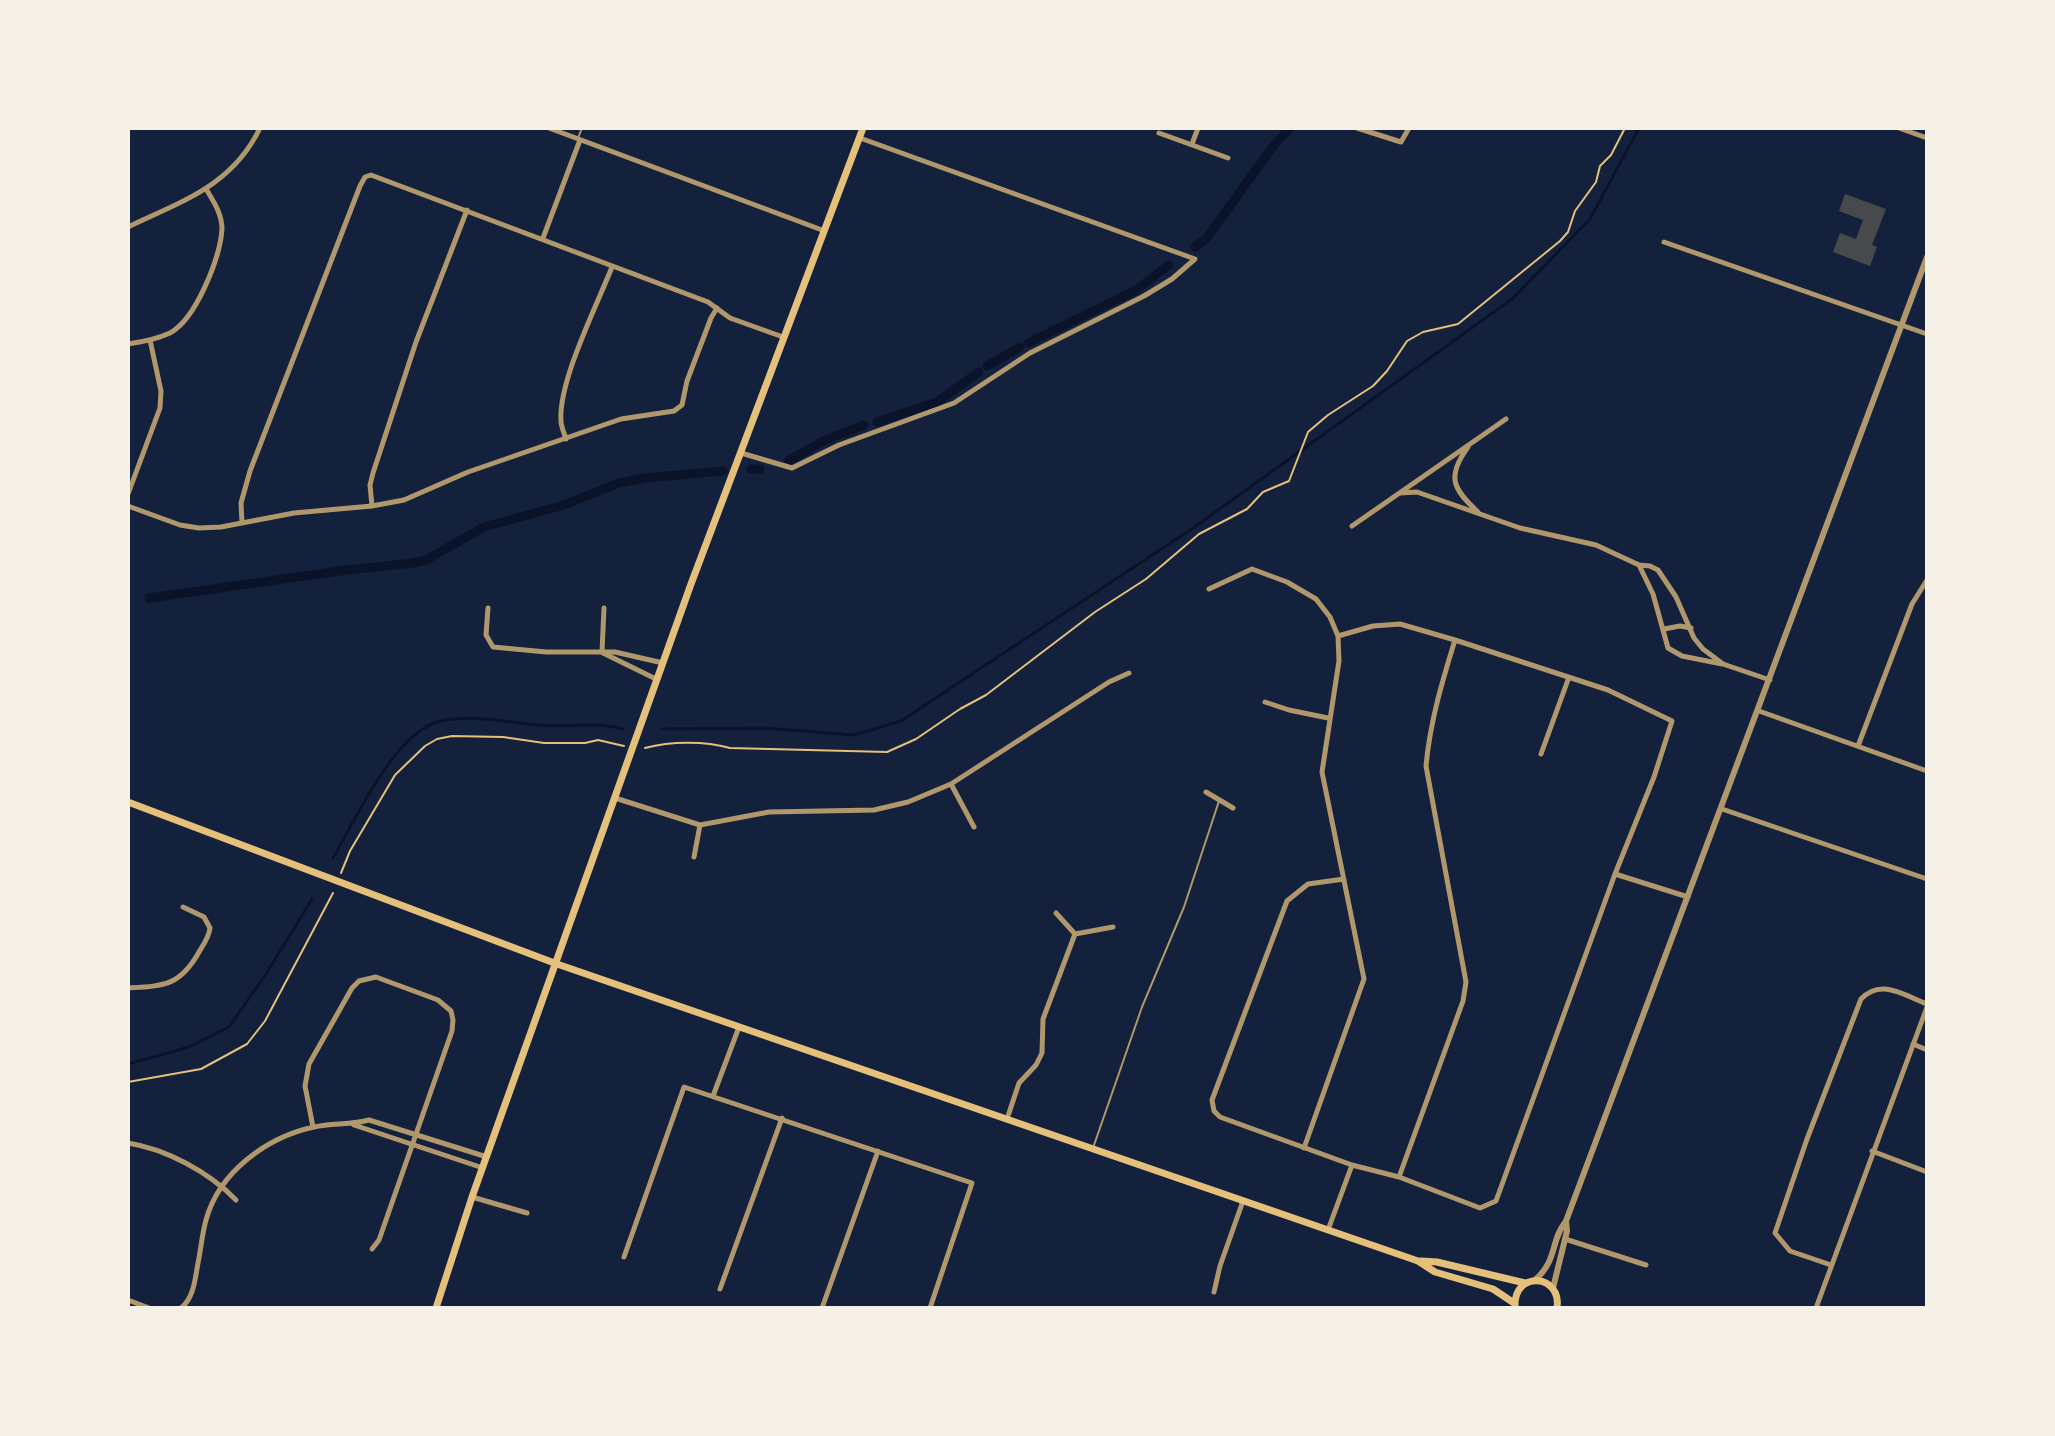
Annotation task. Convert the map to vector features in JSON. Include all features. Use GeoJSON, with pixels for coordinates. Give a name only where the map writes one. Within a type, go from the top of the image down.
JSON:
{"type":"FeatureCollection","features":[{"type":"Feature","properties":{"kind":"main road"},"geometry":{"type":"LineString","coordinates":[[436,1308],[472,1197],[656,679],[822,230],[863,128]]}},
{"type":"Feature","properties":{"kind":"main road"},"geometry":{"type":"LineString","coordinates":[[128,802],[557,964],[1418,1261],[1435,1272],[1493,1289],[1515,1306]]}},
{"type":"Feature","properties":{"kind":"main road"},"geometry":{"type":"LineString","coordinates":[[1418,1261],[1437,1262],[1525,1283],[1535,1280],[1547,1283],[1553,1288],[1558,1305],[1565,1308]]}},
{"type":"Feature","properties":{"kind":"main road"},"geometry":{"type":"LineString","coordinates":[[1515,1306],[1516,1295],[1525,1283]]}},
{"type":"Feature","properties":{"kind":"street"},"geometry":{"type":"LineString","coordinates":[[128,227],[206,189],[231,171],[250,149],[260,128]]}},
{"type":"Feature","properties":{"kind":"street"},"geometry":{"type":"LineString","coordinates":[[549,128],[822,230]]}},
{"type":"Feature","properties":{"kind":"street"},"geometry":{"type":"LineString","coordinates":[[1192,144],[1198,128]]}},
{"type":"Feature","properties":{"kind":"street"},"geometry":{"type":"LineString","coordinates":[[1357,128],[1401,142],[1409,128]]}},
{"type":"Feature","properties":{"kind":"street"},"geometry":{"type":"LineString","coordinates":[[1899,128],[1927,138]]}},
{"type":"Feature","properties":{"kind":"street"},"geometry":{"type":"LineString","coordinates":[[1159,133],[1228,158]]}},
{"type":"Feature","properties":{"kind":"street"},"geometry":{"type":"LineString","coordinates":[[741,453],[792,468],[839,445],[939,410],[966,396],[1030,353],[1144,296],[1172,279],[1195,259],[859,138]]}},
{"type":"Feature","properties":{"kind":"street"},"geometry":{"type":"LineString","coordinates":[[543,238],[579,139]]}},
{"type":"Feature","properties":{"kind":"street"},"geometry":{"type":"LineString","coordinates":[[242,523],[243,490],[365,177],[371,175],[543,238],[708,302],[730,318],[783,337]]}},
{"type":"Feature","properties":{"kind":"street"},"geometry":{"type":"LineString","coordinates":[[128,344],[171,332],[186,320],[209,276],[222,229],[219,210],[206,189]]}},
{"type":"Feature","properties":{"kind":"street"},"geometry":{"type":"LineString","coordinates":[[372,506],[370,485],[373,473],[416,342],[467,210]]}},
{"type":"Feature","properties":{"kind":"street"},"geometry":{"type":"LineString","coordinates":[[1664,242],[1927,334]]}},
{"type":"Feature","properties":{"kind":"street"},"geometry":{"type":"LineString","coordinates":[[1535,1280],[1552,1259],[1560,1229],[1566,1221],[1689,898],[1927,257]]}},
{"type":"Feature","properties":{"kind":"street"},"geometry":{"type":"LineString","coordinates":[[566,439],[561,422],[565,392],[612,267]]}},
{"type":"Feature","properties":{"kind":"street"},"geometry":{"type":"LineString","coordinates":[[128,506],[189,526],[221,527],[294,513],[372,506],[404,500],[468,472],[621,419],[674,411],[682,405],[692,367],[717,308]]}},
{"type":"Feature","properties":{"kind":"street"},"geometry":{"type":"LineString","coordinates":[[128,494],[160,408],[161,391],[150,340]]}},
{"type":"Feature","properties":{"kind":"street"},"geometry":{"type":"LineString","coordinates":[[1352,526],[1506,419]]}},
{"type":"Feature","properties":{"kind":"street"},"geometry":{"type":"LineString","coordinates":[[1470,443],[1458,460],[1453,475],[1460,494],[1482,516]]}},
{"type":"Feature","properties":{"kind":"street"},"geometry":{"type":"LineString","coordinates":[[1400,493],[1417,492],[1520,528],[1596,545],[1639,565],[1658,570],[1703,649],[1723,664]]}},
{"type":"Feature","properties":{"kind":"street"},"geometry":{"type":"LineString","coordinates":[[1639,565],[1653,594],[1671,651],[1770,680]]}},
{"type":"Feature","properties":{"kind":"street"},"geometry":{"type":"LineString","coordinates":[[1209,589],[1252,569],[1287,582],[1316,599],[1330,617],[1338,636],[1339,661],[1322,772],[1364,979],[1304,1148]]}},
{"type":"Feature","properties":{"kind":"street"},"geometry":{"type":"LineString","coordinates":[[1858,746],[1912,604],[1927,580]]}},
{"type":"Feature","properties":{"kind":"street"},"geometry":{"type":"LineString","coordinates":[[488,608],[486,635],[493,647],[546,652],[615,652],[663,663]]}},
{"type":"Feature","properties":{"kind":"street"},"geometry":{"type":"LineString","coordinates":[[602,652],[604,608]]}},
{"type":"Feature","properties":{"kind":"street"},"geometry":{"type":"LineString","coordinates":[[1338,636],[1373,626],[1400,624],[1608,690],[1672,721],[1496,1201],[1480,1208],[1399,1177],[1304,1148],[1220,1117],[1214,1111],[1212,1100],[1287,901],[1308,884],[1344,879]]}},
{"type":"Feature","properties":{"kind":"street"},"geometry":{"type":"LineString","coordinates":[[1664,629],[1680,626],[1691,628]]}},
{"type":"Feature","properties":{"kind":"street"},"geometry":{"type":"LineString","coordinates":[[1399,1177],[1463,1001],[1466,982],[1426,766],[1436,701],[1455,640]]}},
{"type":"Feature","properties":{"kind":"street"},"geometry":{"type":"LineString","coordinates":[[602,652],[656,679]]}},
{"type":"Feature","properties":{"kind":"street"},"geometry":{"type":"LineString","coordinates":[[615,798],[700,825],[769,812],[874,810],[908,802],[951,784],[1109,682],[1129,673]]}},
{"type":"Feature","properties":{"kind":"street"},"geometry":{"type":"LineString","coordinates":[[1541,754],[1569,677]]}},
{"type":"Feature","properties":{"kind":"street"},"geometry":{"type":"LineString","coordinates":[[1265,702],[1328,718]]}},
{"type":"Feature","properties":{"kind":"street"},"geometry":{"type":"LineString","coordinates":[[1759,711],[1927,771]]}},
{"type":"Feature","properties":{"kind":"street"},"geometry":{"type":"LineString","coordinates":[[951,784],[974,827]]}},
{"type":"Feature","properties":{"kind":"street"},"geometry":{"type":"LineString","coordinates":[[1206,792],[1233,808]]}},
{"type":"Feature","properties":{"kind":"street"},"geometry":{"type":"LineString","coordinates":[[1722,809],[1927,879]]}},
{"type":"Feature","properties":{"kind":"street"},"geometry":{"type":"LineString","coordinates":[[694,857],[700,825]]}},
{"type":"Feature","properties":{"kind":"street"},"geometry":{"type":"LineString","coordinates":[[1615,874],[1689,898]]}},
{"type":"Feature","properties":{"kind":"street"},"geometry":{"type":"LineString","coordinates":[[128,988],[162,986],[181,978],[192,965],[210,928],[204,917],[183,907]]}},
{"type":"Feature","properties":{"kind":"street"},"geometry":{"type":"LineString","coordinates":[[1056,913],[1075,934]]}},
{"type":"Feature","properties":{"kind":"street"},"geometry":{"type":"LineString","coordinates":[[1075,934],[1113,927]]}},
{"type":"Feature","properties":{"kind":"street"},"geometry":{"type":"LineString","coordinates":[[1007,1119],[1019,1083],[1036,1065],[1042,1053],[1043,1019],[1075,934]]}},
{"type":"Feature","properties":{"kind":"street"},"geometry":{"type":"LineString","coordinates":[[313,1127],[305,1086],[309,1064],[359,981],[376,977],[438,1000],[451,1011],[453,1020],[416,1133],[379,1240],[372,1249]]}},
{"type":"Feature","properties":{"kind":"street"},"geometry":{"type":"LineString","coordinates":[[1816,1308],[1927,1005],[1881,987],[1869,990],[1861,999],[1775,1233],[1790,1251],[1831,1265]]}},
{"type":"Feature","properties":{"kind":"street"},"geometry":{"type":"LineString","coordinates":[[713,1096],[739,1027]]}},
{"type":"Feature","properties":{"kind":"street"},"geometry":{"type":"LineString","coordinates":[[1913,1044],[1927,1050]]}},
{"type":"Feature","properties":{"kind":"street"},"geometry":{"type":"LineString","coordinates":[[624,1257],[684,1087],[972,1183],[930,1308]]}},
{"type":"Feature","properties":{"kind":"street"},"geometry":{"type":"LineString","coordinates":[[720,1289],[782,1118]]}},
{"type":"Feature","properties":{"kind":"street"},"geometry":{"type":"LineString","coordinates":[[181,1308],[194,1286],[206,1220],[222,1186],[257,1151],[280,1139],[313,1127],[369,1120],[487,1157]]}},
{"type":"Feature","properties":{"kind":"street"},"geometry":{"type":"LineString","coordinates":[[353,1124],[483,1168]]}},
{"type":"Feature","properties":{"kind":"street"},"geometry":{"type":"LineString","coordinates":[[128,1143],[169,1156],[222,1186],[236,1200]]}},
{"type":"Feature","properties":{"kind":"street"},"geometry":{"type":"LineString","coordinates":[[822,1308],[878,1151]]}},
{"type":"Feature","properties":{"kind":"street"},"geometry":{"type":"LineString","coordinates":[[1872,1151],[1927,1172]]}},
{"type":"Feature","properties":{"kind":"street"},"geometry":{"type":"LineString","coordinates":[[1328,1230],[1352,1165]]}},
{"type":"Feature","properties":{"kind":"street"},"geometry":{"type":"LineString","coordinates":[[472,1197],[527,1213]]}},
{"type":"Feature","properties":{"kind":"street"},"geometry":{"type":"LineString","coordinates":[[1214,1292],[1243,1201]]}},
{"type":"Feature","properties":{"kind":"street"},"geometry":{"type":"LineString","coordinates":[[1553,1288],[1565,1239],[1566,1221]]}},
{"type":"Feature","properties":{"kind":"street"},"geometry":{"type":"LineString","coordinates":[[1565,1239],[1646,1265]]}},
{"type":"Feature","properties":{"kind":"street"},"geometry":{"type":"LineString","coordinates":[[128,1300],[149,1308]]}},
{"type":"Feature","properties":{"kind":"lane"},"geometry":{"type":"LineString","coordinates":[[579,139],[582,128]]}},
{"type":"Feature","properties":{"kind":"lane"},"geometry":{"type":"LineString","coordinates":[[1093,1149],[1142,1007],[1184,907],[1220,798]]}},
{"type":"Feature","properties":{"kind":"path"},"geometry":{"type":"LineString","coordinates":[[645,748],[706,743],[730,748],[887,752],[916,739],[986,695],[1095,612],[1146,579],[1199,534],[1247,509],[1263,492],[1289,481],[1304,439],[1328,415],[1373,386],[1407,341],[1423,332],[1458,324],[1560,241],[1568,232],[1575,211],[1596,182],[1600,166],[1611,155],[1625,128]]}},
{"type":"Feature","properties":{"kind":"path"},"geometry":{"type":"LineString","coordinates":[[341,873],[350,851],[395,775],[425,746],[437,739],[452,736],[503,737],[544,743],[598,740],[624,746]]}},
{"type":"Feature","properties":{"kind":"path"},"geometry":{"type":"LineString","coordinates":[[128,1082],[201,1069],[247,1044],[265,1021],[333,893]]}},
{"type":"Feature","properties":{"kind":"building"},"geometry":{"type":"Polygon","coordinates":[[[1845,194],[1886,209],[1872,245],[1877,247],[1870,266],[1833,252],[1840,233],[1856,239],[1863,220],[1839,211],[1845,194]]]}},
{"type":"Feature","properties":{"kind":"waterway"},"geometry":{"type":"LineString","coordinates":[[1195,247],[1206,239],[1274,145],[1290,128]]}},
{"type":"Feature","properties":{"kind":"waterway"},"geometry":{"type":"LineString","coordinates":[[662,729],[764,728],[854,735],[901,721],[1196,526],[1512,299],[1590,219],[1639,128]]}},
{"type":"Feature","properties":{"kind":"waterway"},"geometry":{"type":"LineString","coordinates":[[1028,343],[1136,290],[1169,265]]}},
{"type":"Feature","properties":{"kind":"waterway"},"geometry":{"type":"LineString","coordinates":[[987,366],[1020,347]]}},
{"type":"Feature","properties":{"kind":"waterway"},"geometry":{"type":"LineString","coordinates":[[877,422],[937,402],[979,372]]}},
{"type":"Feature","properties":{"kind":"waterway"},"geometry":{"type":"LineString","coordinates":[[788,461],[825,440],[864,425]]}},
{"type":"Feature","properties":{"kind":"waterway"},"geometry":{"type":"LineString","coordinates":[[751,469],[760,469]]}},
{"type":"Feature","properties":{"kind":"waterway"},"geometry":{"type":"LineString","coordinates":[[149,598],[413,563],[426,560],[484,527],[564,505],[619,483],[723,471]]}},
{"type":"Feature","properties":{"kind":"waterway"},"geometry":{"type":"LineString","coordinates":[[333,858],[378,779],[392,759],[423,728],[440,721],[476,718],[549,726],[602,725],[623,729]]}},
{"type":"Feature","properties":{"kind":"waterway"},"geometry":{"type":"LineString","coordinates":[[128,1064],[189,1047],[229,1027],[312,899]]}}]}
